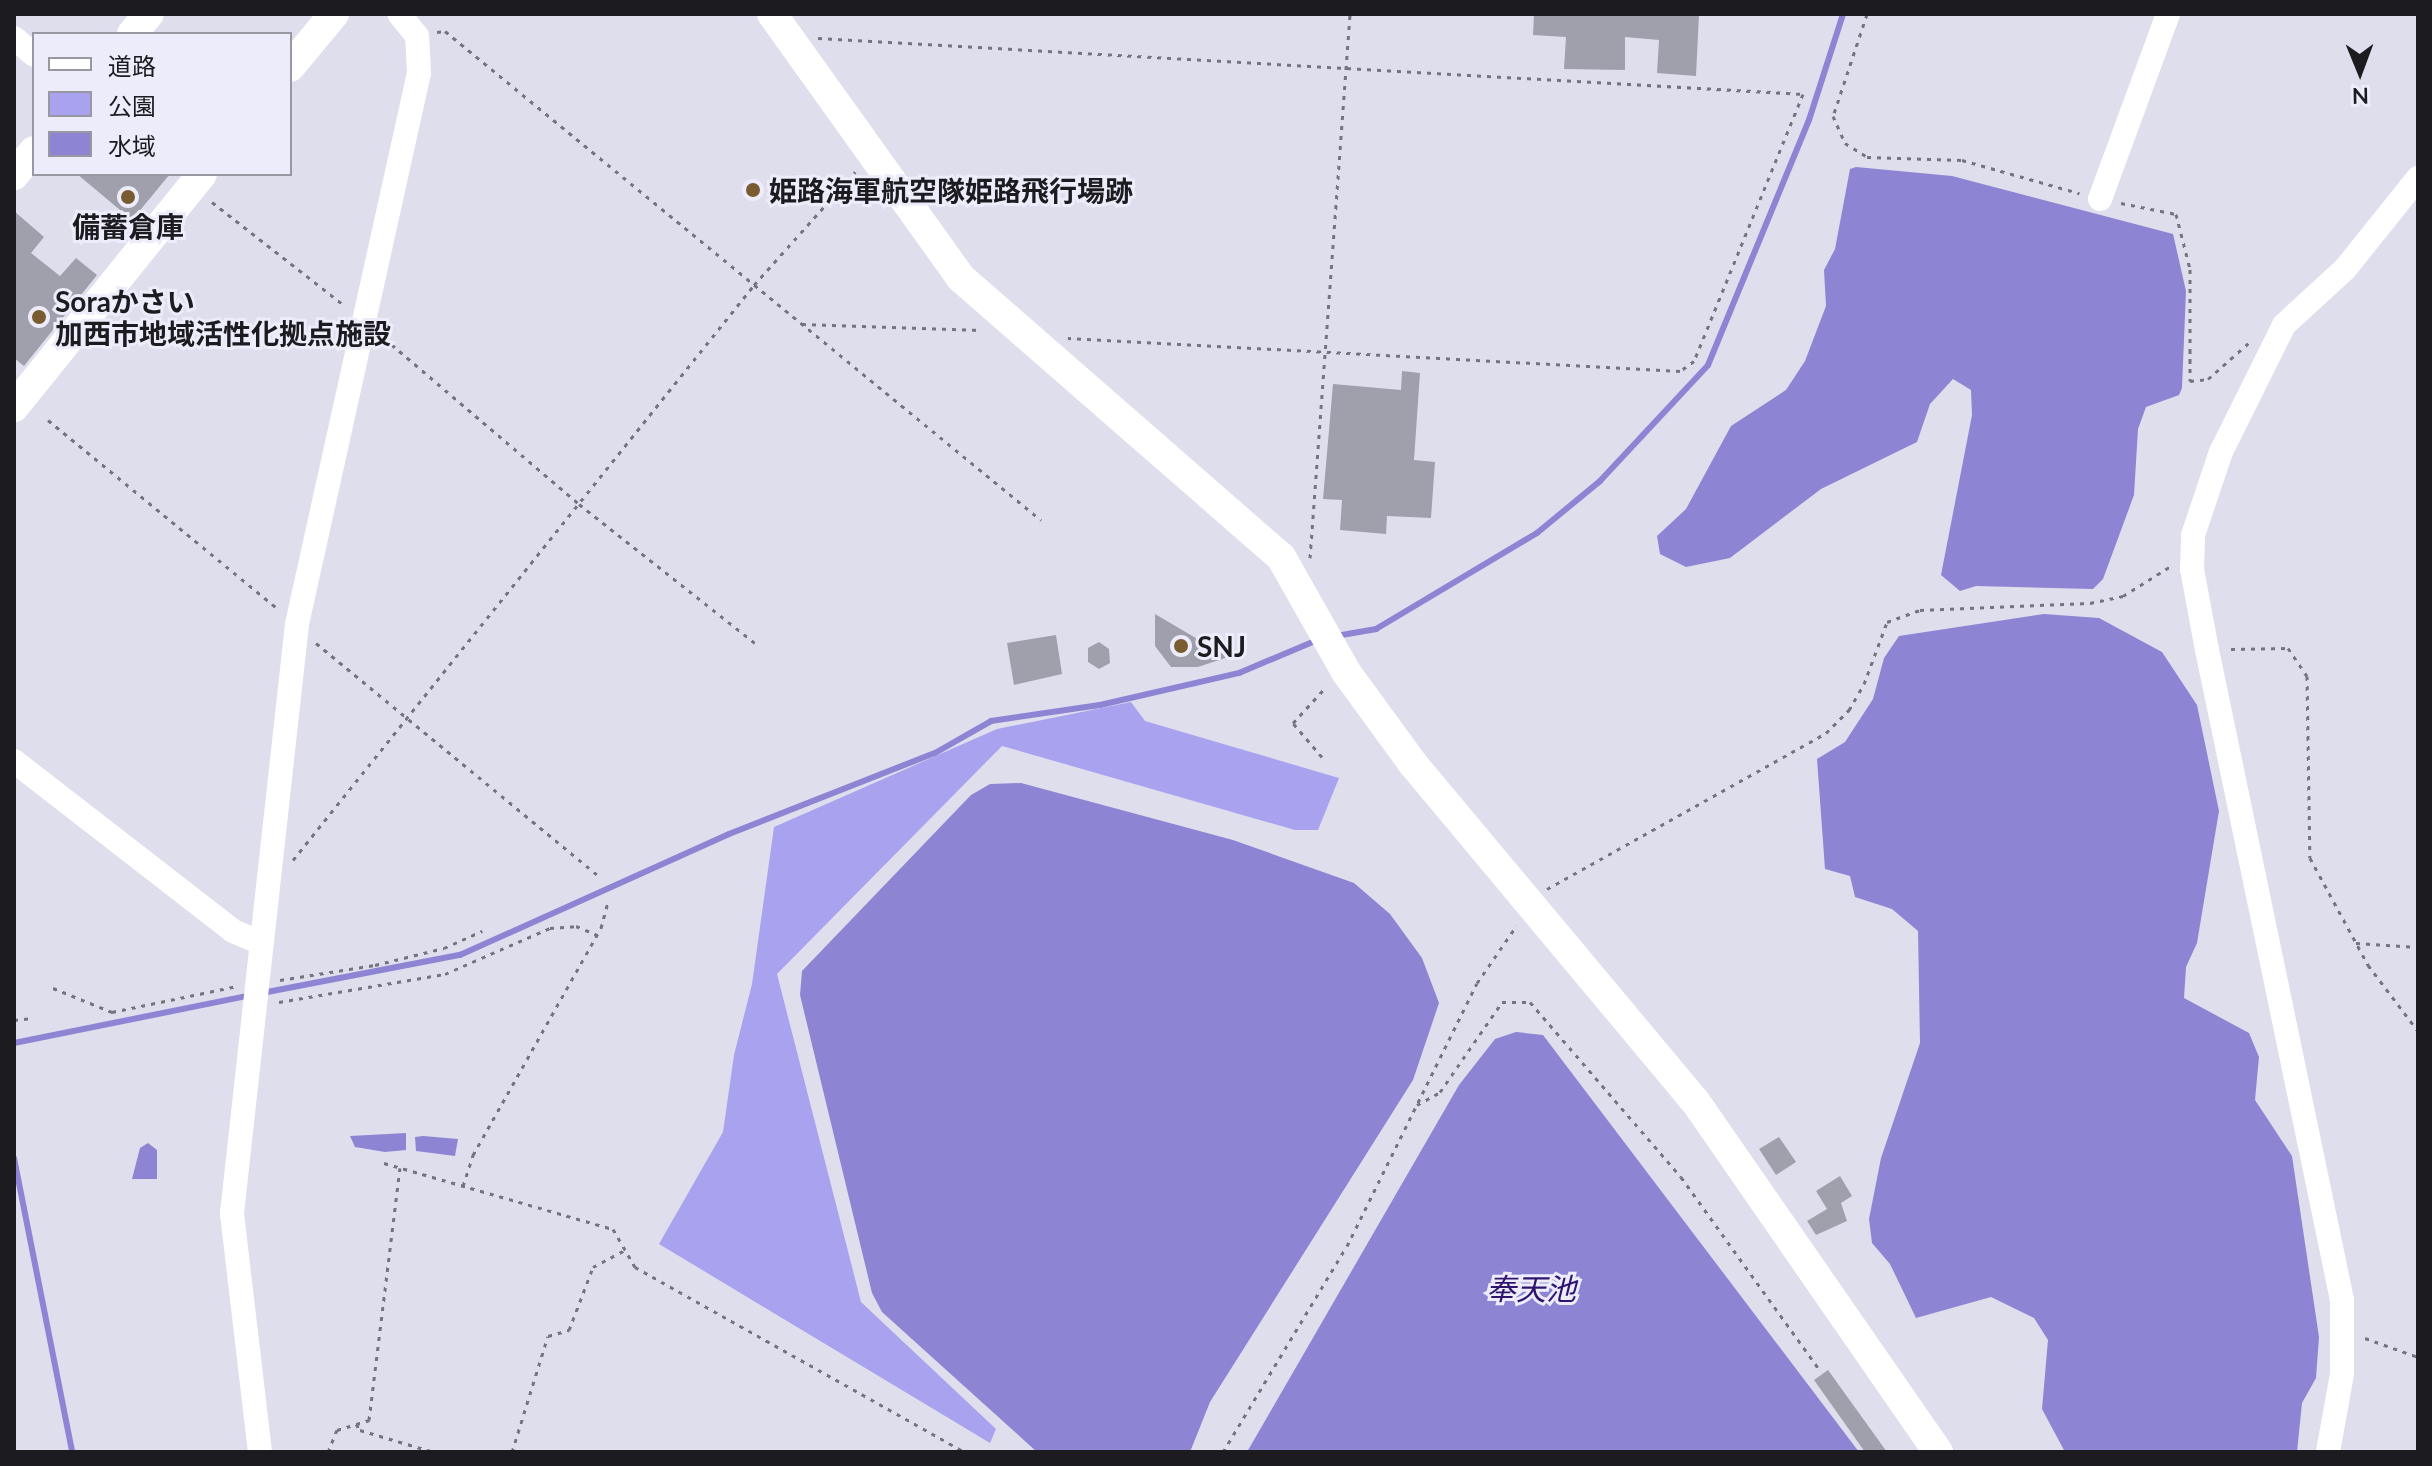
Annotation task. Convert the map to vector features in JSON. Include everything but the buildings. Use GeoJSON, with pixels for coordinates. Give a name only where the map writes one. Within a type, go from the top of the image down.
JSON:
{"type":"FeatureCollection","features":[{"type":"Feature","properties":{"kind":"street"},"geometry":{"type":"LineString","coordinates":[[134,32],[149,14]]}},
{"type":"Feature","properties":{"kind":"street"},"geometry":{"type":"LineString","coordinates":[[292,65],[334,14]]}},
{"type":"Feature","properties":{"kind":"street"},"geometry":{"type":"LineString","coordinates":[[260,1452],[232,1213],[252,1006],[297,624],[361,319],[419,73],[417,36],[399,14]]}},
{"type":"Feature","properties":{"kind":"street"},"geometry":{"type":"LineString","coordinates":[[2100,199],[2168,14]]}},
{"type":"Feature","properties":{"kind":"street"},"geometry":{"type":"LineString","coordinates":[[781,25],[961,278],[1281,557],[1308,597],[1330,651],[1413,764],[1695,1101],[1938,1452]]}},
{"type":"Feature","properties":{"kind":"street"},"geometry":{"type":"LineString","coordinates":[[14,38],[32,53]]}},
{"type":"Feature","properties":{"kind":"street"},"geometry":{"type":"LineString","coordinates":[[14,175],[32,153]]}},
{"type":"Feature","properties":{"kind":"street"},"geometry":{"type":"LineString","coordinates":[[2328,1452],[2342,1374],[2342,1300],[2291,1041],[2207,650],[2193,556],[2193,535],[2221,452],[2284,325],[2345,269],[2418,178]]}},
{"type":"Feature","properties":{"kind":"street"},"geometry":{"type":"LineString","coordinates":[[14,407],[197,180]]}},
{"type":"Feature","properties":{"kind":"street"},"geometry":{"type":"LineString","coordinates":[[14,761],[233,931],[259,942]]}},
{"type":"Feature","properties":{"kind":"path"},"geometry":{"type":"LineString","coordinates":[[1308,597],[1350,14]]}},
{"type":"Feature","properties":{"kind":"path"},"geometry":{"type":"LineString","coordinates":[[1867,14],[1833,116],[1845,143],[1867,157],[1962,160],[2100,199],[2176,214],[2190,269],[2190,381],[2208,379],[2271,325],[2284,325]]}},
{"type":"Feature","properties":{"kind":"path"},"geometry":{"type":"LineString","coordinates":[[781,25],[1346,68],[1803,94],[1694,361],[1680,371],[1025,331],[802,324]]}},
{"type":"Feature","properties":{"kind":"path"},"geometry":{"type":"LineString","coordinates":[[417,36],[445,31],[1041,520]]}},
{"type":"Feature","properties":{"kind":"path"},"geometry":{"type":"LineString","coordinates":[[266,879],[279,878],[810,216],[872,155]]}},
{"type":"Feature","properties":{"kind":"path"},"geometry":{"type":"LineString","coordinates":[[197,180],[579,504],[755,643]]}},
{"type":"Feature","properties":{"kind":"path"},"geometry":{"type":"LineString","coordinates":[[48,420],[599,876]]}},
{"type":"Feature","properties":{"kind":"path"},"geometry":{"type":"LineString","coordinates":[[1223,1452],[1347,1246],[1477,983],[1543,891],[1826,733],[1849,710],[1864,684],[1887,622],[1920,610],[2090,603],[2123,596],[2184,556],[2193,556]]}},
{"type":"Feature","properties":{"kind":"path"},"geometry":{"type":"LineString","coordinates":[[2207,650],[2288,648],[2307,676],[2310,858],[2356,943],[2418,1031]]}},
{"type":"Feature","properties":{"kind":"path"},"geometry":{"type":"LineString","coordinates":[[1322,757],[1293,723],[1330,651]]}},
{"type":"Feature","properties":{"kind":"path"},"geometry":{"type":"LineString","coordinates":[[463,1186],[473,1155],[597,935],[608,902]]}},
{"type":"Feature","properties":{"kind":"path"},"geometry":{"type":"LineString","coordinates":[[252,1006],[445,974],[550,928],[576,926],[597,935]]}},
{"type":"Feature","properties":{"kind":"path"},"geometry":{"type":"LineString","coordinates":[[2356,943],[2418,947]]}},
{"type":"Feature","properties":{"kind":"path"},"geometry":{"type":"LineString","coordinates":[[1417,1105],[1440,1092],[1502,1002],[1530,1002],[1681,1177],[1818,1368]]}},
{"type":"Feature","properties":{"kind":"path"},"geometry":{"type":"LineString","coordinates":[[14,1020],[33,1018]]}},
{"type":"Feature","properties":{"kind":"path"},"geometry":{"type":"LineString","coordinates":[[384,1163],[613,1229],[635,1267],[964,1452]]}},
{"type":"Feature","properties":{"kind":"path"},"geometry":{"type":"LineString","coordinates":[[328,1452],[337,1430],[369,1420],[400,1168]]}},
{"type":"Feature","properties":{"kind":"path"},"geometry":{"type":"LineString","coordinates":[[512,1452],[548,1336],[569,1330],[593,1267],[625,1250]]}},
{"type":"Feature","properties":{"kind":"path"},"geometry":{"type":"LineString","coordinates":[[2342,1333],[2418,1357]]}},
{"type":"Feature","properties":{"kind":"path"},"geometry":{"type":"LineString","coordinates":[[356,1423],[360,1430],[434,1452]]}},
{"type":"Feature","properties":{"kind":"green space"},"geometry":{"type":"Polygon","coordinates":[[[1131,702],[1145,721],[1339,778],[1318,830],[1295,830],[1002,746],[777,974],[861,1302],[996,1429],[990,1443],[659,1244],[723,1132],[734,1055],[752,984],[774,827],[997,729],[1131,702]]]}},
{"type":"Feature","properties":{"kind":"water"},"geometry":{"type":"Polygon","coordinates":[[[1856,167],[1952,176],[2173,234],[2186,291],[2182,388],[2179,395],[2146,407],[2138,429],[2134,495],[2103,579],[2093,589],[1976,586],[1960,591],[1941,575],[1972,415],[1971,390],[1953,379],[1930,404],[1917,442],[1821,489],[1730,558],[1686,567],[1660,554],[1657,536],[1686,509],[1731,426],[1786,390],[1805,361],[1826,306],[1824,270],[1835,249],[1850,169],[1856,167]]]}},
{"type":"Feature","properties":{"kind":"water"},"geometry":{"type":"Polygon","coordinates":[[[2044,614],[2099,618],[2162,652],[2197,705],[2219,811],[2197,943],[2186,967],[2184,998],[2249,1033],[2259,1057],[2255,1100],[2292,1156],[2319,1337],[2316,1378],[2302,1403],[2297,1452],[2065,1452],[2042,1409],[2048,1340],[2034,1318],[1991,1297],[1916,1318],[1890,1264],[1872,1243],[1869,1219],[1881,1158],[1920,1043],[1918,931],[1892,909],[1855,897],[1850,876],[1825,869],[1817,759],[1845,742],[1873,699],[1884,658],[1899,636],[2044,614]]]}},
{"type":"Feature","properties":{"kind":"water"},"geometry":{"type":"Polygon","coordinates":[[[1021,783],[1233,840],[1354,883],[1390,914],[1422,958],[1439,1003],[1413,1080],[1210,1402],[1190,1452],[1037,1452],[882,1312],[872,1293],[800,995],[802,971],[971,795],[990,784],[1021,783]]]}},
{"type":"Feature","properties":{"kind":"water","name":"奉天池"},"geometry":{"type":"Polygon","coordinates":[[[1516,1032],[1543,1035],[1859,1452],[1247,1452],[1459,1085],[1495,1039],[1516,1032]]]}},
{"type":"Feature","properties":{"kind":"water"},"geometry":{"type":"Polygon","coordinates":[[[406,1133],[406,1150],[385,1152],[355,1147],[350,1136],[406,1133]]]}},
{"type":"Feature","properties":{"kind":"water"},"geometry":{"type":"Polygon","coordinates":[[[415,1137],[458,1139],[455,1156],[416,1151],[415,1137]]]}},
{"type":"Feature","properties":{"kind":"water"},"geometry":{"type":"Polygon","coordinates":[[[148,1143],[157,1150],[157,1179],[132,1179],[140,1148],[148,1143]]]}},
{"type":"Feature","properties":{"kind":"waterway"},"geometry":{"type":"LineString","coordinates":[[1336,636],[1376,629],[1537,533],[1600,481],[1708,365],[1809,120],[1843,14]]}},
{"type":"Feature","properties":{"kind":"waterway"},"geometry":{"type":"LineString","coordinates":[[262,993],[460,955],[729,834],[935,753],[991,721],[1100,705],[1239,673],[1317,640]]}},
{"type":"Feature","properties":{"kind":"waterway"},"geometry":{"type":"LineString","coordinates":[[14,1043],[251,995]]}},
{"type":"Feature","properties":{"kind":"waterway"},"geometry":{"type":"LineString","coordinates":[[14,1158],[72,1452]]}},
{"type":"Feature","properties":{"kind":"place","name":"姫路海軍航空隊姫路飛行場跡"},"geometry":{"type":"Point","coordinates":[753,190]}},
{"type":"Feature","properties":{"kind":"place","name":"備蓄倉庫"},"geometry":{"type":"Point","coordinates":[128,197]}},
{"type":"Feature","properties":{"kind":"place","name":"Soraかさい 加西市地域活性化拠点施設"},"geometry":{"type":"Point","coordinates":[39,317]}},
{"type":"Feature","properties":{"kind":"place","name":"SNJ"},"geometry":{"type":"Point","coordinates":[1181,646]}}]}
